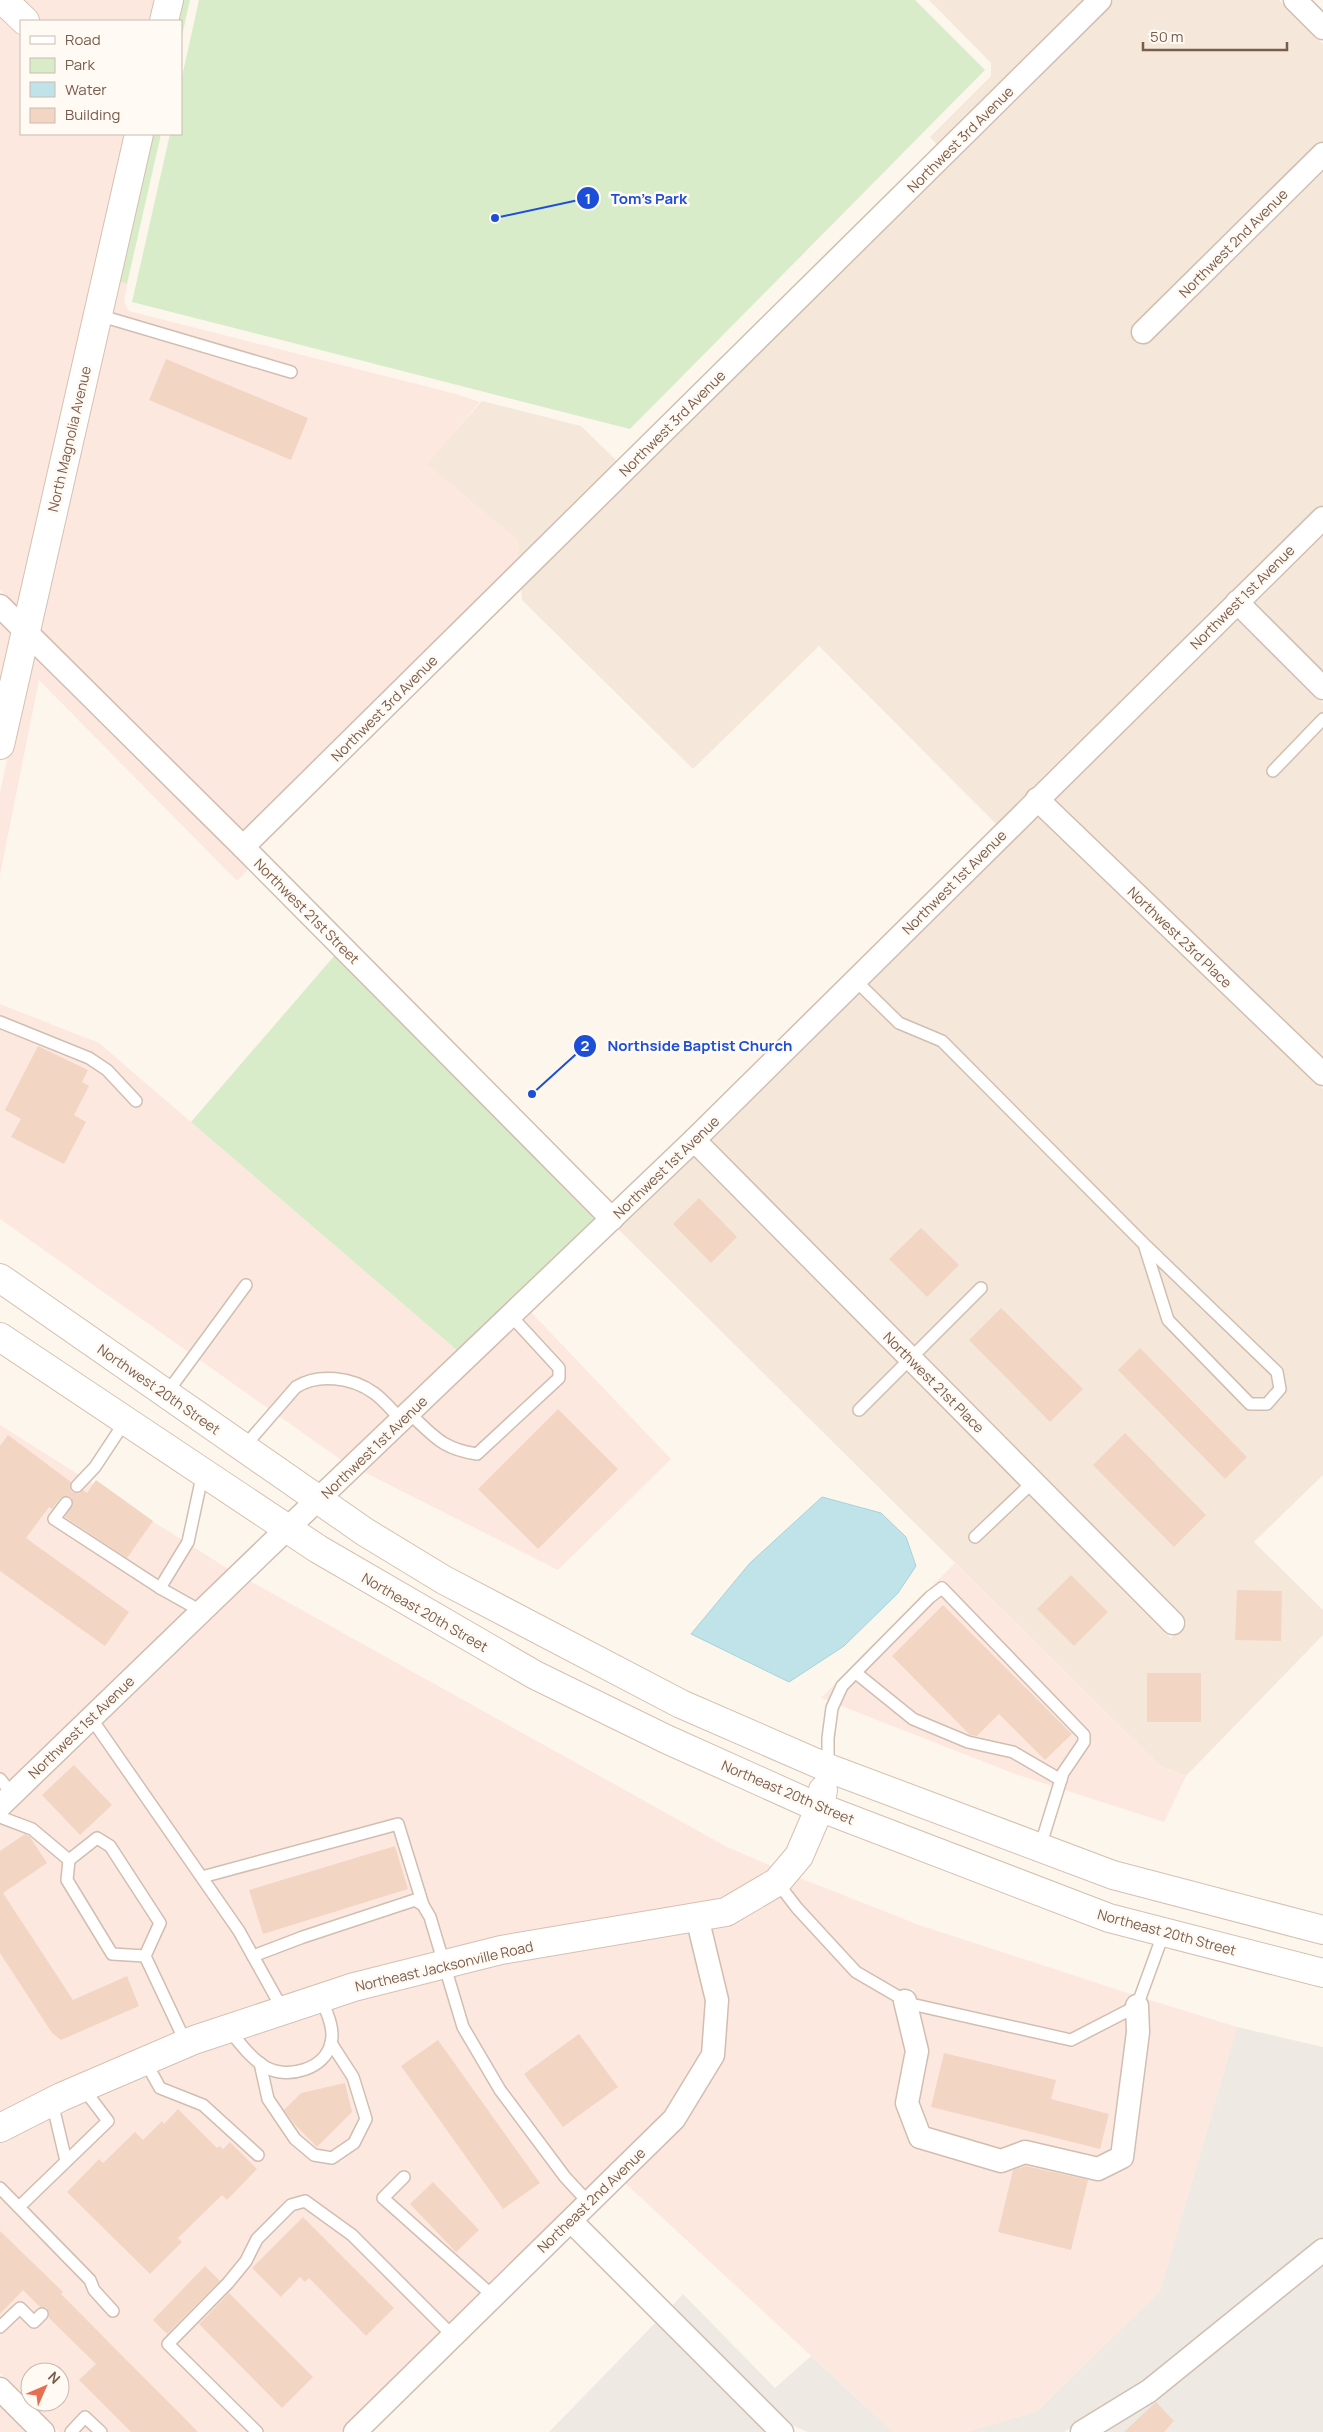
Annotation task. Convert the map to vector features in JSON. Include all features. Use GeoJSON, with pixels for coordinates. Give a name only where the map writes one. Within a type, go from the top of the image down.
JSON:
{"type":"FeatureCollection","features":[{"type":"Feature","properties":{"kind":"main road"},"geometry":{"type":"LineString","coordinates":[[3,0],[24,20]]}},
{"type":"Feature","properties":{"kind":"main road"},"geometry":{"type":"LineString","coordinates":[[164,20],[169,0]]}},
{"type":"Feature","properties":{"kind":"main road","name":"North Magnolia Avenue"},"geometry":{"type":"LineString","coordinates":[[0,745],[139,135]]}},
{"type":"Feature","properties":{"kind":"main road","name":"Northwest 20th Street"},"geometry":{"type":"LineString","coordinates":[[0,1278],[318,1500]]}},
{"type":"Feature","properties":{"kind":"main road"},"geometry":{"type":"LineString","coordinates":[[0,1337],[288,1528]]}},
{"type":"Feature","properties":{"kind":"main road"},"geometry":{"type":"LineString","coordinates":[[318,1500],[365,1532],[444,1580],[681,1704],[828,1768],[1113,1875],[1323,1930]]}},
{"type":"Feature","properties":{"kind":"main road","name":"Northeast 20th Street"},"geometry":{"type":"LineString","coordinates":[[288,1528],[318,1549],[535,1675],[666,1739],[820,1807],[1109,1918],[1323,1973]]}},
{"type":"Feature","properties":{"kind":"main road","name":"Northeast Jacksonville Road"},"geometry":{"type":"LineString","coordinates":[[0,2128],[52,2102],[186,2043],[354,1986],[501,1950],[726,1912],[777,1882],[799,1856],[820,1807],[828,1768]]}},
{"type":"Feature","properties":{"kind":"street","name":"Northwest 3rd Avenue"},"geometry":{"type":"LineString","coordinates":[[243,847],[1100,0]]}},
{"type":"Feature","properties":{"kind":"street"},"geometry":{"type":"LineString","coordinates":[[1295,0],[1323,28]]}},
{"type":"Feature","properties":{"kind":"street","name":"Northwest 2nd Avenue"},"geometry":{"type":"LineString","coordinates":[[1142,332],[1323,154]]}},
{"type":"Feature","properties":{"kind":"street","name":"Northwest 1st Avenue"},"geometry":{"type":"LineString","coordinates":[[4,1793],[91,1718],[694,1140],[1323,518]]}},
{"type":"Feature","properties":{"kind":"street"},"geometry":{"type":"LineString","coordinates":[[1237,602],[1323,688]]}},
{"type":"Feature","properties":{"kind":"street","name":"Northwest 21st Street"},"geometry":{"type":"LineString","coordinates":[[0,606],[243,847],[612,1219]]}},
{"type":"Feature","properties":{"kind":"street","name":"Northwest 23rd Place"},"geometry":{"type":"LineString","coordinates":[[1037,799],[1323,1074]]}},
{"type":"Feature","properties":{"kind":"street","name":"Northwest 21st Place"},"geometry":{"type":"LineString","coordinates":[[694,1140],[1173,1623]]}},
{"type":"Feature","properties":{"kind":"street","name":"Northeast 2nd Avenue"},"geometry":{"type":"LineString","coordinates":[[354,2432],[674,2119],[713,2055],[717,2000],[698,1918]]}},
{"type":"Feature","properties":{"kind":"street"},"geometry":{"type":"LineString","coordinates":[[905,2001],[917,2051],[907,2103],[920,2137],[1001,2161],[1025,2152],[1098,2169],[1122,2157],[1138,2032],[1137,2006]]}},
{"type":"Feature","properties":{"kind":"street"},"geometry":{"type":"LineString","coordinates":[[571,2221],[782,2432]]}},
{"type":"Feature","properties":{"kind":"street"},"geometry":{"type":"LineString","coordinates":[[1082,2432],[1148,2391],[1323,2250]]}},
{"type":"Feature","properties":{"kind":"street"},"geometry":{"type":"LineString","coordinates":[[0,2389],[43,2432]]}},
{"type":"Feature","properties":{"kind":"lane"},"geometry":{"type":"LineString","coordinates":[[98,315],[291,372]]}},
{"type":"Feature","properties":{"kind":"lane"},"geometry":{"type":"LineString","coordinates":[[1272,771],[1323,719]]}},
{"type":"Feature","properties":{"kind":"lane"},"geometry":{"type":"LineString","coordinates":[[855,980],[899,1023],[942,1041],[1144,1244],[1277,1372],[1280,1389],[1267,1404],[1250,1404],[1168,1320],[1144,1244]]}},
{"type":"Feature","properties":{"kind":"lane"},"geometry":{"type":"LineString","coordinates":[[0,1022],[89,1058],[107,1070],[136,1100]]}},
{"type":"Feature","properties":{"kind":"lane"},"geometry":{"type":"LineString","coordinates":[[166,1394],[246,1285]]}},
{"type":"Feature","properties":{"kind":"lane"},"geometry":{"type":"LineString","coordinates":[[859,1410],[981,1288]]}},
{"type":"Feature","properties":{"kind":"lane"},"geometry":{"type":"LineString","coordinates":[[243,1448],[296,1387],[307,1380],[316,1378],[356,1384],[373,1392],[456,1451],[476,1454],[559,1378],[559,1368],[511,1316]]}},
{"type":"Feature","properties":{"kind":"lane"},"geometry":{"type":"LineString","coordinates":[[77,1486],[95,1467],[126,1420]]}},
{"type":"Feature","properties":{"kind":"lane"},"geometry":{"type":"LineString","coordinates":[[160,1588],[188,1542],[203,1472]]}},
{"type":"Feature","properties":{"kind":"lane"},"geometry":{"type":"LineString","coordinates":[[976,1537],[1033,1482]]}},
{"type":"Feature","properties":{"kind":"lane"},"geometry":{"type":"LineString","coordinates":[[66,1503],[54,1519],[160,1588],[201,1611]]}},
{"type":"Feature","properties":{"kind":"lane"},"geometry":{"type":"LineString","coordinates":[[828,1768],[828,1738],[832,1708],[842,1686],[942,1588],[1084,1735],[1084,1742],[1063,1773],[1040,1848]]}},
{"type":"Feature","properties":{"kind":"lane"},"geometry":{"type":"LineString","coordinates":[[856,1673],[913,1719],[968,1742],[1013,1752],[1061,1780]]}},
{"type":"Feature","properties":{"kind":"lane"},"geometry":{"type":"LineString","coordinates":[[91,1718],[239,1931],[283,2010]]}},
{"type":"Feature","properties":{"kind":"lane"},"geometry":{"type":"LineString","coordinates":[[0,1817],[32,1829],[69,1860]]}},
{"type":"Feature","properties":{"kind":"lane"},"geometry":{"type":"LineString","coordinates":[[202,1877],[398,1824],[423,1906],[430,1917],[463,2027],[500,2090],[565,2176],[589,2202]]}},
{"type":"Feature","properties":{"kind":"lane"},"geometry":{"type":"LineString","coordinates":[[146,1956],[112,1954],[68,1880],[69,1860],[96,1838],[110,1846],[160,1924],[146,1956],[186,2043]]}},
{"type":"Feature","properties":{"kind":"lane"},"geometry":{"type":"LineString","coordinates":[[777,1882],[796,1908],[856,1972],[905,2001],[911,2004],[1071,2040],[1137,2006],[1164,1932]]}},
{"type":"Feature","properties":{"kind":"lane"},"geometry":{"type":"LineString","coordinates":[[253,1956],[303,1937],[415,1900],[423,1906]]}},
{"type":"Feature","properties":{"kind":"lane"},"geometry":{"type":"LineString","coordinates":[[227,2028],[260,2063],[269,2069],[292,2073],[310,2067],[324,2055],[331,2043],[331,2025],[321,1997]]}},
{"type":"Feature","properties":{"kind":"lane"},"geometry":{"type":"LineString","coordinates":[[260,2063],[268,2099],[295,2139],[314,2155],[332,2158],[354,2143],[366,2119],[353,2076],[331,2043]]}},
{"type":"Feature","properties":{"kind":"lane"},"geometry":{"type":"LineString","coordinates":[[145,2061],[160,2088],[203,2105],[258,2155]]}},
{"type":"Feature","properties":{"kind":"lane"},"geometry":{"type":"LineString","coordinates":[[19,2207],[108,2122],[83,2088]]}},
{"type":"Feature","properties":{"kind":"lane"},"geometry":{"type":"LineString","coordinates":[[52,2102],[66,2162]]}},
{"type":"Feature","properties":{"kind":"lane"},"geometry":{"type":"LineString","coordinates":[[404,2177],[383,2198],[493,2296]]}},
{"type":"Feature","properties":{"kind":"lane"},"geometry":{"type":"LineString","coordinates":[[0,2188],[90,2280],[94,2290],[113,2311]]}},
{"type":"Feature","properties":{"kind":"lane"},"geometry":{"type":"LineString","coordinates":[[257,2432],[168,2344],[228,2283],[246,2261],[257,2239],[291,2205],[306,2201],[352,2234],[453,2336]]}},
{"type":"Feature","properties":{"kind":"lane"},"geometry":{"type":"LineString","coordinates":[[0,2327],[20,2308],[34,2322],[42,2314]]}},
{"type":"Feature","properties":{"kind":"lane"},"geometry":{"type":"LineString","coordinates":[[71,2432],[85,2417],[101,2432]]}},
{"type":"Feature","properties":{"kind":"shaded area"},"geometry":{"type":"Polygon","coordinates":[[[19,0],[158,0],[154,20],[39,20],[19,0]]]}},
{"type":"Feature","properties":{"kind":"shaded area"},"geometry":{"type":"Polygon","coordinates":[[[929,0],[1086,0],[938,146],[930,137],[991,76],[991,63],[929,0]]]}},
{"type":"Feature","properties":{"kind":"shaded area"},"geometry":{"type":"Polygon","coordinates":[[[1114,0],[1279,0],[1323,44],[1323,505],[997,825],[819,646],[693,769],[522,600],[521,586],[1114,0]]]}},
{"type":"Feature","properties":{"kind":"shaded area"},"geometry":{"type":"Polygon","coordinates":[[[0,13],[20,33],[20,135],[129,135],[20,610],[0,590],[0,13]]]}},
{"type":"Feature","properties":{"kind":"shaded area"},"geometry":{"type":"Polygon","coordinates":[[[116,280],[127,284],[124,302],[129,311],[456,394],[480,402],[427,464],[518,540],[519,560],[244,832],[37,627],[116,280]]]}},
{"type":"Feature","properties":{"kind":"shaded area"},"geometry":{"type":"Polygon","coordinates":[[[482,401],[581,426],[618,462],[519,560],[426,464],[482,401]]]}},
{"type":"Feature","properties":{"kind":"shaded area"},"geometry":{"type":"Polygon","coordinates":[[[1323,532],[1323,672],[1252,601],[1323,532]]]}},
{"type":"Feature","properties":{"kind":"shaded area"},"geometry":{"type":"Polygon","coordinates":[[[1236,617],[1323,703],[1323,1058],[1052,798],[1236,617]]]}},
{"type":"Feature","properties":{"kind":"shaded area"},"geometry":{"type":"Polygon","coordinates":[[[0,622],[14,635],[0,698],[0,622]]]}},
{"type":"Feature","properties":{"kind":"shaded area"},"geometry":{"type":"Polygon","coordinates":[[[31,652],[249,868],[237,881],[39,680],[0,875],[0,792],[31,652]]]}},
{"type":"Feature","properties":{"kind":"shaded area"},"geometry":{"type":"Polygon","coordinates":[[[1036,814],[1323,1089],[1323,1475],[1254,1542],[1323,1610],[1323,1635],[1186,1776],[1160,1766],[617,1228],[693,1155],[1171,1638],[1187,1623],[709,1140],[1036,814]]]}},
{"type":"Feature","properties":{"kind":"shaded area"},"geometry":{"type":"Polygon","coordinates":[[[0,1004],[99,1043],[459,1352],[344,1462],[0,1219],[0,1004]]]}},
{"type":"Feature","properties":{"kind":"shaded area"},"geometry":{"type":"Polygon","coordinates":[[[530,1311],[671,1459],[558,1570],[362,1471],[530,1311]]]}},
{"type":"Feature","properties":{"kind":"shaded area"},"geometry":{"type":"Polygon","coordinates":[[[0,1425],[230,1570],[0,1792],[0,1425]]]}},
{"type":"Feature","properties":{"kind":"shaded area"},"geometry":{"type":"Polygon","coordinates":[[[955,1563],[1160,1766],[1186,1776],[1164,1822],[1015,1774],[821,1698],[955,1563]]]}},
{"type":"Feature","properties":{"kind":"shaded area"},"geometry":{"type":"Polygon","coordinates":[[[248,1580],[727,1847],[776,1868],[724,1902],[500,1940],[0,2118],[0,1820],[248,1580]]]}},
{"type":"Feature","properties":{"kind":"shaded area"},"geometry":{"type":"Polygon","coordinates":[[[795,1876],[919,1925],[1137,1996],[1126,1998],[1127,2033],[1112,2150],[1098,2158],[1002,2149],[928,2128],[917,2101],[927,2047],[913,1988],[893,1995],[906,2052],[897,2108],[910,2142],[1024,2163],[1126,2166],[1148,2032],[1147,1999],[1237,2027],[1160,2291],[1037,2411],[966,2432],[893,2432],[624,2182],[681,2126],[727,1997],[711,1925],[795,1876]]]}},
{"type":"Feature","properties":{"kind":"shaded area"},"geometry":{"type":"Polygon","coordinates":[[[689,1929],[706,2002],[703,2053],[666,2113],[341,2432],[59,2432],[39,2412],[70,2412],[70,2362],[20,2362],[20,2393],[0,2373],[0,2139],[197,2049],[355,1997],[502,1961],[689,1929]]]}},
{"type":"Feature","properties":{"kind":"shaded area"},"geometry":{"type":"Polygon","coordinates":[[[1237,2027],[1323,2047],[1323,2237],[1143,2383],[1064,2432],[966,2432],[1037,2411],[1160,2291],[1237,2027]]]}},
{"type":"Feature","properties":{"kind":"shaded area"},"geometry":{"type":"Polygon","coordinates":[[[1323,2262],[1323,2432],[1101,2432],[1323,2262]]]}},
{"type":"Feature","properties":{"kind":"shaded area"},"geometry":{"type":"Polygon","coordinates":[[[683,2294],[775,2388],[811,2356],[893,2432],[808,2432],[791,2425],[672,2306],[683,2294]]]}},
{"type":"Feature","properties":{"kind":"shaded area"},"geometry":{"type":"Polygon","coordinates":[[[656,2322],[767,2432],[549,2432],[656,2322]]]}},
{"type":"Feature","properties":{"kind":"shaded area"},"geometry":{"type":"Polygon","coordinates":[[[0,2405],[27,2432],[0,2432],[0,2405]]]}},
{"type":"Feature","properties":{"kind":"green space"},"geometry":{"type":"Polygon","coordinates":[[[179,0],[190,0],[182,36],[182,20],[175,20],[179,0]]]}},
{"type":"Feature","properties":{"kind":"green space"},"geometry":{"type":"Polygon","coordinates":[[[199,0],[915,0],[985,70],[630,429],[132,302],[170,135],[182,135],[182,76],[199,0]]]}},
{"type":"Feature","properties":{"kind":"green space"},"geometry":{"type":"Polygon","coordinates":[[[150,135],[161,135],[127,284],[116,280],[150,135]]]}},
{"type":"Feature","properties":{"kind":"green space"},"geometry":{"type":"Polygon","coordinates":[[[335,955],[597,1219],[459,1352],[191,1122],[335,955]]]}},
{"type":"Feature","properties":{"kind":"water"},"geometry":{"type":"Polygon","coordinates":[[[822,1497],[881,1513],[906,1537],[916,1566],[898,1593],[844,1646],[789,1682],[691,1634],[750,1563],[822,1497]]]}},
{"type":"Feature","properties":{"kind":"building"},"geometry":{"type":"Polygon","coordinates":[[[166,359],[308,418],[291,460],[149,400],[166,359]]]}},
{"type":"Feature","properties":{"kind":"building"},"geometry":{"type":"Polygon","coordinates":[[[38,1046],[88,1070],[82,1082],[89,1086],[74,1115],[86,1122],[64,1164],[11,1137],[21,1119],[5,1110],[38,1046]]]}},
{"type":"Feature","properties":{"kind":"building"},"geometry":{"type":"Polygon","coordinates":[[[699,1198],[737,1237],[711,1263],[673,1224],[699,1198]]]}},
{"type":"Feature","properties":{"kind":"building"},"geometry":{"type":"Polygon","coordinates":[[[921,1228],[959,1265],[927,1297],[889,1259],[921,1228]]]}},
{"type":"Feature","properties":{"kind":"building"},"geometry":{"type":"Polygon","coordinates":[[[1001,1308],[1083,1389],[1050,1422],[969,1340],[1001,1308]]]}},
{"type":"Feature","properties":{"kind":"building"},"geometry":{"type":"Polygon","coordinates":[[[1140,1348],[1247,1457],[1225,1479],[1118,1370],[1140,1348]]]}},
{"type":"Feature","properties":{"kind":"building"},"geometry":{"type":"Polygon","coordinates":[[[558,1409],[618,1469],[538,1549],[478,1489],[558,1409]]]}},
{"type":"Feature","properties":{"kind":"building"},"geometry":{"type":"Polygon","coordinates":[[[1125,1433],[1206,1515],[1174,1547],[1093,1465],[1125,1433]]]}},
{"type":"Feature","properties":{"kind":"building"},"geometry":{"type":"Polygon","coordinates":[[[8,1435],[71,1482],[70,1488],[72,1492],[79,1493],[83,1490],[87,1493],[96,1480],[153,1521],[127,1558],[65,1517],[73,1503],[71,1497],[66,1496],[60,1498],[52,1509],[49,1507],[26,1538],[129,1612],[105,1646],[0,1571],[0,1446],[8,1435]]]}},
{"type":"Feature","properties":{"kind":"building"},"geometry":{"type":"Polygon","coordinates":[[[1071,1575],[1108,1612],[1074,1646],[1037,1609],[1071,1575]]]}},
{"type":"Feature","properties":{"kind":"building"},"geometry":{"type":"Polygon","coordinates":[[[1237,1590],[1282,1591],[1281,1641],[1235,1640],[1237,1590]]]}},
{"type":"Feature","properties":{"kind":"building"},"geometry":{"type":"Polygon","coordinates":[[[943,1605],[1072,1734],[1045,1760],[999,1714],[977,1736],[970,1735],[892,1656],[943,1605]]]}},
{"type":"Feature","properties":{"kind":"building"},"geometry":{"type":"Polygon","coordinates":[[[1147,1673],[1201,1673],[1201,1722],[1147,1722],[1147,1673]]]}},
{"type":"Feature","properties":{"kind":"building"},"geometry":{"type":"Polygon","coordinates":[[[74,1765],[112,1805],[80,1835],[42,1795],[74,1765]]]}},
{"type":"Feature","properties":{"kind":"building"},"geometry":{"type":"Polygon","coordinates":[[[25,1834],[30,1837],[47,1863],[3,1893],[73,2000],[127,1976],[139,2006],[61,2040],[52,2033],[0,1953],[0,1851],[25,1834]]]}},
{"type":"Feature","properties":{"kind":"building"},"geometry":{"type":"Polygon","coordinates":[[[395,1846],[408,1889],[263,1934],[249,1890],[395,1846]]]}},
{"type":"Feature","properties":{"kind":"building"},"geometry":{"type":"Polygon","coordinates":[[[579,2034],[618,2087],[563,2127],[524,2074],[579,2034]]]}},
{"type":"Feature","properties":{"kind":"building"},"geometry":{"type":"Polygon","coordinates":[[[438,2040],[540,2183],[503,2209],[401,2066],[438,2040]]]}},
{"type":"Feature","properties":{"kind":"building"},"geometry":{"type":"Polygon","coordinates":[[[944,2053],[1056,2080],[1051,2099],[1109,2114],[1100,2149],[931,2107],[944,2053]]]}},
{"type":"Feature","properties":{"kind":"building"},"geometry":{"type":"Polygon","coordinates":[[[345,2083],[352,2112],[317,2147],[295,2125],[284,2110],[301,2093],[345,2083]]]}},
{"type":"Feature","properties":{"kind":"building"},"geometry":{"type":"Polygon","coordinates":[[[178,2109],[217,2148],[220,2146],[223,2149],[230,2142],[257,2169],[227,2200],[222,2195],[178,2238],[182,2242],[150,2274],[67,2192],[99,2159],[103,2163],[135,2132],[143,2140],[162,2121],[164,2124],[178,2109]]]}},
{"type":"Feature","properties":{"kind":"building"},"geometry":{"type":"Polygon","coordinates":[[[1026,2166],[1088,2180],[1071,2250],[998,2232],[1013,2170],[1026,2166]]]}},
{"type":"Feature","properties":{"kind":"building"},"geometry":{"type":"Polygon","coordinates":[[[433,2182],[479,2230],[456,2252],[410,2204],[433,2182]]]}},
{"type":"Feature","properties":{"kind":"building"},"geometry":{"type":"Polygon","coordinates":[[[303,2217],[394,2308],[366,2336],[309,2278],[305,2282],[300,2277],[281,2297],[252,2268],[303,2217]]]}},
{"type":"Feature","properties":{"kind":"building"},"geometry":{"type":"Polygon","coordinates":[[[0,2231],[63,2292],[61,2294],[198,2432],[131,2432],[79,2380],[96,2364],[49,2318],[47,2308],[40,2307],[23,2290],[0,2314],[0,2231]]]}},
{"type":"Feature","properties":{"kind":"building"},"geometry":{"type":"Polygon","coordinates":[[[205,2266],[220,2281],[167,2334],[153,2320],[205,2266]]]}},
{"type":"Feature","properties":{"kind":"building"},"geometry":{"type":"Polygon","coordinates":[[[229,2293],[313,2377],[282,2408],[199,2324],[229,2293]]]}},
{"type":"Feature","properties":{"kind":"building"},"geometry":{"type":"Polygon","coordinates":[[[1156,2402],[1174,2421],[1164,2432],[1124,2432],[1156,2402]]]}},
{"type":"Feature","properties":{"kind":"place","name":"Tom's Park"},"geometry":{"type":"Point","coordinates":[495,218]}},
{"type":"Feature","properties":{"kind":"place","name":"Northside Baptist Church"},"geometry":{"type":"Point","coordinates":[532,1094]}}]}
